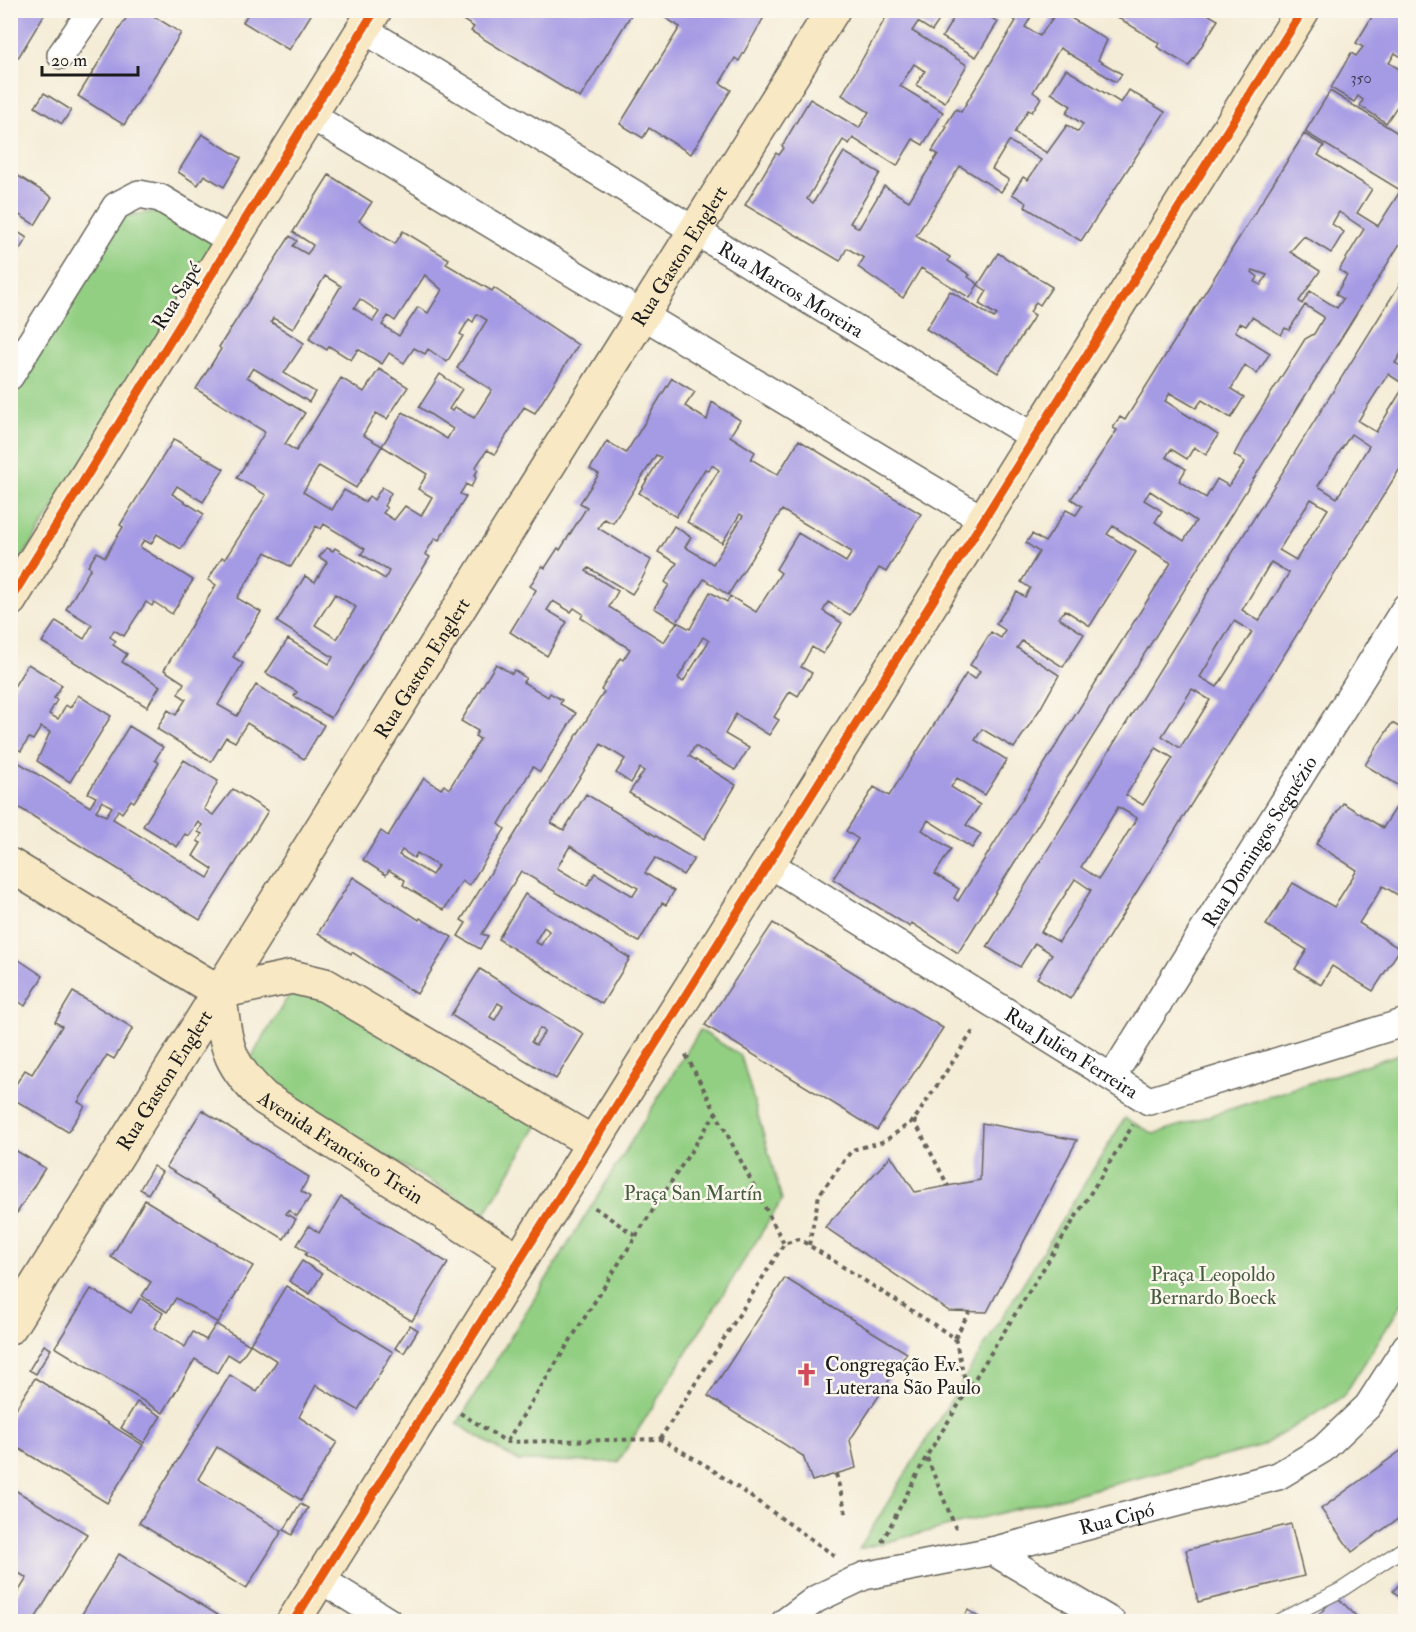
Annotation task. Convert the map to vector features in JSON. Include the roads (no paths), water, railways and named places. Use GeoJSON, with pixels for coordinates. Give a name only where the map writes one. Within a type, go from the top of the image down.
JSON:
{"type":"FeatureCollection","features":[{"type":"Feature","properties":{"kind":"street"},"geometry":{"type":"LineString","coordinates":[[61,55],[92,10]]}},
{"type":"Feature","properties":{"kind":"street","name":"Rua Gaston Englert"},"geometry":{"type":"LineString","coordinates":[[10,1326],[833,10]]}},
{"type":"Feature","properties":{"kind":"street"},"geometry":{"type":"LineString","coordinates":[[293,1622],[1303,10]]}},
{"type":"Feature","properties":{"kind":"street","name":"Rua Marcos Moreira"},"geometry":{"type":"LineString","coordinates":[[369,20],[695,231],[1034,437]]}},
{"type":"Feature","properties":{"kind":"street","name":"Rua Sapé"},"geometry":{"type":"LineString","coordinates":[[10,600],[369,20]]}},
{"type":"Feature","properties":{"kind":"street"},"geometry":{"type":"LineString","coordinates":[[310,115],[982,519]]}},
{"type":"Feature","properties":{"kind":"street"},"geometry":{"type":"LineString","coordinates":[[10,376],[116,206],[139,194],[160,198],[232,241]]}},
{"type":"Feature","properties":{"kind":"street","name":"Rua Domingos Seguézio"},"geometry":{"type":"LineString","coordinates":[[1112,1077],[1406,607]]}},
{"type":"Feature","properties":{"kind":"street","name":"Rua Julien Ferreira"},"geometry":{"type":"LineString","coordinates":[[768,863],[1149,1101],[1406,1022]]}},
{"type":"Feature","properties":{"kind":"street"},"geometry":{"type":"LineString","coordinates":[[10,865],[219,992],[292,977],[325,986],[593,1143]]}},
{"type":"Feature","properties":{"kind":"street","name":"Avenida Francisco Trein"},"geometry":{"type":"LineString","coordinates":[[219,992],[228,1051],[241,1076],[264,1098],[519,1261]]}},
{"type":"Feature","properties":{"kind":"street","name":"Rua Cipó"},"geometry":{"type":"LineString","coordinates":[[785,1622],[816,1599],[864,1576],[980,1554],[1278,1476],[1323,1449],[1368,1406],[1406,1347]]}},
{"type":"Feature","properties":{"kind":"street"},"geometry":{"type":"LineString","coordinates":[[980,1554],[1112,1622]]}},
{"type":"Feature","properties":{"kind":"street"},"geometry":{"type":"LineString","coordinates":[[320,1579],[389,1622]]}},
{"type":"Feature","properties":{"kind":"lane"},"geometry":{"type":"LineString","coordinates":[[1278,1622],[1341,1590],[1406,1547]]}},
{"type":"Feature","properties":{"kind":"place","name":"Congregação Ev. Luterana São Paulo"},"geometry":{"type":"Point","coordinates":[807,1375]}},
{"type":"Feature","properties":{"kind":"park label","name":"Praça San Martín"},"geometry":{"type":"Point","coordinates":[693,1193]}},
{"type":"Feature","properties":{"kind":"park label","name":"Praça Leopoldo Bernardo Boeck"},"geometry":{"type":"Point","coordinates":[1213,1286]}}]}
